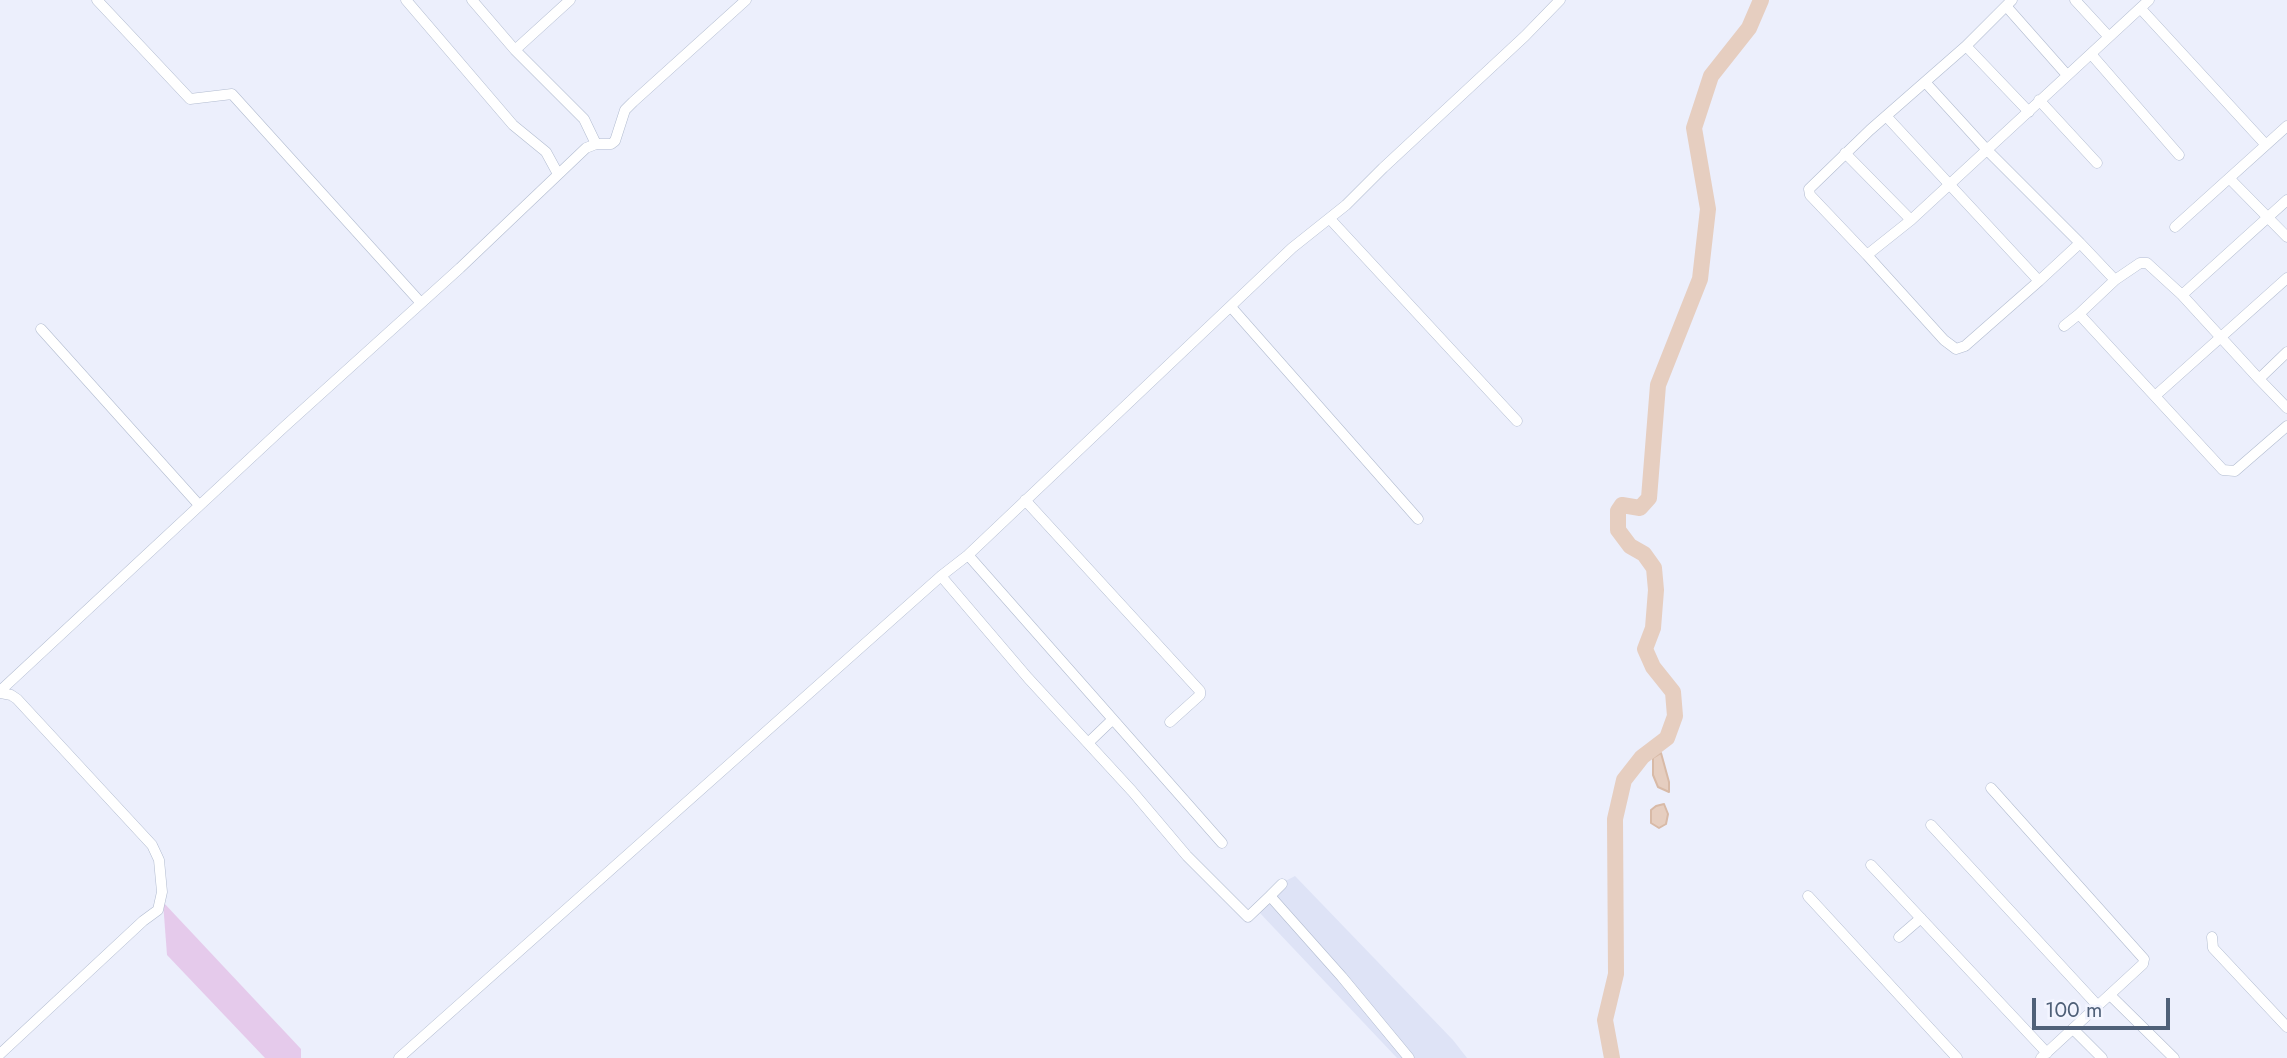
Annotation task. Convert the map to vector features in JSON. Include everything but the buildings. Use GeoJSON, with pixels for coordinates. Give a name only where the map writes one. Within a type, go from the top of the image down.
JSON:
{"type":"FeatureCollection","features":[{"type":"Feature","properties":{"kind":"street"},"geometry":{"type":"LineString","coordinates":[[97,0],[190,99],[232,94],[421,303]]}},
{"type":"Feature","properties":{"kind":"street"},"geometry":{"type":"LineString","coordinates":[[405,0],[513,125],[545,152],[558,174]]}},
{"type":"Feature","properties":{"kind":"street"},"geometry":{"type":"LineString","coordinates":[[472,0],[515,50],[584,119],[596,144]]}},
{"type":"Feature","properties":{"kind":"street"},"geometry":{"type":"LineString","coordinates":[[515,50],[570,0]]}},
{"type":"Feature","properties":{"kind":"street"},"geometry":{"type":"LineString","coordinates":[[0,692],[586,148],[615,141],[625,110],[746,0]]}},
{"type":"Feature","properties":{"kind":"street"},"geometry":{"type":"LineString","coordinates":[[399,1058],[941,576],[968,555],[1292,248],[1330,219],[1560,0]]}},
{"type":"Feature","properties":{"kind":"street"},"geometry":{"type":"LineString","coordinates":[[2075,0],[2109,37]]}},
{"type":"Feature","properties":{"kind":"street"},"geometry":{"type":"LineString","coordinates":[[1867,255],[1911,220],[2149,0]]}},
{"type":"Feature","properties":{"kind":"street"},"geometry":{"type":"LineString","coordinates":[[2067,75],[2009,3],[1966,46],[1845,153],[1809,191],[1944,340],[1956,349],[1965,346],[2080,243]]}},
{"type":"Feature","properties":{"kind":"street"},"geometry":{"type":"LineString","coordinates":[[2141,9],[2266,145]]}},
{"type":"Feature","properties":{"kind":"street"},"geometry":{"type":"LineString","coordinates":[[1966,46],[2029,112]]}},
{"type":"Feature","properties":{"kind":"street"},"geometry":{"type":"LineString","coordinates":[[2091,54],[2179,156]]}},
{"type":"Feature","properties":{"kind":"street"},"geometry":{"type":"LineString","coordinates":[[1925,82],[1987,150],[2115,280]]}},
{"type":"Feature","properties":{"kind":"street"},"geometry":{"type":"LineString","coordinates":[[2039,100],[2097,163]]}},
{"type":"Feature","properties":{"kind":"street"},"geometry":{"type":"LineString","coordinates":[[1886,116],[2039,281]]}},
{"type":"Feature","properties":{"kind":"street"},"geometry":{"type":"LineString","coordinates":[[2175,227],[2287,126]]}},
{"type":"Feature","properties":{"kind":"street"},"geometry":{"type":"LineString","coordinates":[[1845,153],[1911,220]]}},
{"type":"Feature","properties":{"kind":"street"},"geometry":{"type":"LineString","coordinates":[[2230,179],[2287,237]]}},
{"type":"Feature","properties":{"kind":"street"},"geometry":{"type":"LineString","coordinates":[[2182,295],[2287,200]]}},
{"type":"Feature","properties":{"kind":"street"},"geometry":{"type":"LineString","coordinates":[[1330,219],[1517,421]]}},
{"type":"Feature","properties":{"kind":"street"},"geometry":{"type":"LineString","coordinates":[[2064,326],[2115,280],[2140,263],[2147,263],[2182,295],[2287,408]]}},
{"type":"Feature","properties":{"kind":"street"},"geometry":{"type":"LineString","coordinates":[[2155,396],[2287,278]]}},
{"type":"Feature","properties":{"kind":"street"},"geometry":{"type":"LineString","coordinates":[[1231,307],[1418,519]]}},
{"type":"Feature","properties":{"kind":"street"},"geometry":{"type":"LineString","coordinates":[[2079,314],[2223,470],[2235,471],[2287,426]]}},
{"type":"Feature","properties":{"kind":"street"},"geometry":{"type":"LineString","coordinates":[[41,329],[199,505]]}},
{"type":"Feature","properties":{"kind":"street"},"geometry":{"type":"LineString","coordinates":[[2259,379],[2287,352]]}},
{"type":"Feature","properties":{"kind":"street"},"geometry":{"type":"LineString","coordinates":[[1025,500],[1200,691],[1200,695],[1170,722]]}},
{"type":"Feature","properties":{"kind":"street"},"geometry":{"type":"LineString","coordinates":[[968,555],[1222,843]]}},
{"type":"Feature","properties":{"kind":"street"},"geometry":{"type":"LineString","coordinates":[[941,576],[1187,856],[1248,917],[1282,884]]}},
{"type":"Feature","properties":{"kind":"street"},"geometry":{"type":"LineString","coordinates":[[0,692],[17,699],[152,845],[159,860],[162,892],[158,910],[0,1054]]}},
{"type":"Feature","properties":{"kind":"street"},"geometry":{"type":"LineString","coordinates":[[1088,743],[1112,720]]}},
{"type":"Feature","properties":{"kind":"street"},"geometry":{"type":"LineString","coordinates":[[1871,865],[2044,1055],[2143,964],[2144,959],[1991,788]]}},
{"type":"Feature","properties":{"kind":"street"},"geometry":{"type":"LineString","coordinates":[[1931,825],[2098,1006]]}},
{"type":"Feature","properties":{"kind":"street"},"geometry":{"type":"LineString","coordinates":[[1270,896],[1409,1058]]}},
{"type":"Feature","properties":{"kind":"street"},"geometry":{"type":"LineString","coordinates":[[1808,896],[1957,1058]]}},
{"type":"Feature","properties":{"kind":"street"},"geometry":{"type":"LineString","coordinates":[[1899,937],[1921,918]]}},
{"type":"Feature","properties":{"kind":"street"},"geometry":{"type":"LineString","coordinates":[[2212,937],[2213,948],[2287,1027]]}},
{"type":"Feature","properties":{"kind":"street"},"geometry":{"type":"LineString","coordinates":[[2110,995],[2174,1058]]}},
{"type":"Feature","properties":{"kind":"street"},"geometry":{"type":"LineString","coordinates":[[2073,1029],[2102,1058]]}},
{"type":"Feature","properties":{"kind":"shaded area"},"geometry":{"type":"Polygon","coordinates":[[[1661,753],[1669,792],[1658,787],[1653,775],[1653,758],[1661,753]]]}},
{"type":"Feature","properties":{"kind":"shaded area"},"geometry":{"type":"Polygon","coordinates":[[[1664,804],[1668,814],[1666,824],[1659,828],[1651,823],[1651,810],[1664,804]]]}},
{"type":"Feature","properties":{"kind":"shaded area"},"geometry":{"type":"Polygon","coordinates":[[[1295,876],[1453,1040],[1467,1058],[1397,1058],[1258,911],[1276,886],[1295,876]]]}},
{"type":"Feature","properties":{"kind":"shaded area"},"geometry":{"type":"Polygon","coordinates":[[[163,902],[301,1049],[301,1058],[265,1058],[167,955],[163,902]]]}},
{"type":"Feature","properties":{"kind":"waterway"},"geometry":{"type":"LineString","coordinates":[[1612,1058],[1605,1020],[1616,974],[1615,819],[1624,780],[1642,757],[1667,738],[1675,716],[1673,692],[1653,667],[1645,649],[1653,628],[1656,590],[1654,568],[1644,554],[1630,546],[1618,530],[1618,511],[1622,505],[1640,508],[1649,498],[1658,385],[1700,279],[1708,209],[1694,128],[1711,76],[1749,28],[1761,0]]}}]}
